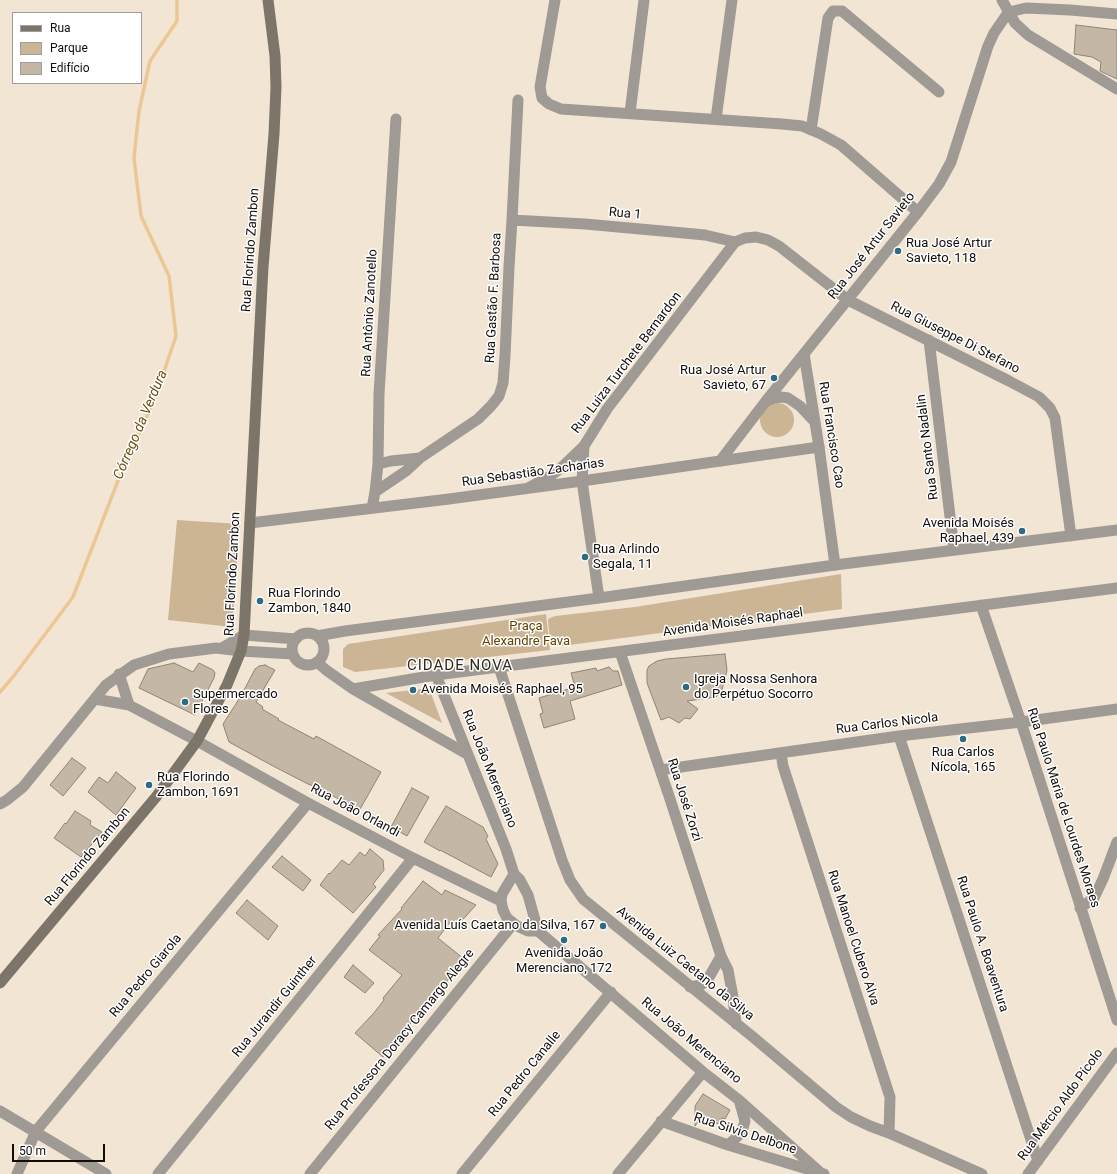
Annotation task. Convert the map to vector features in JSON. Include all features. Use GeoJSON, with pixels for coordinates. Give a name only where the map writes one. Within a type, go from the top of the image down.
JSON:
{"type":"FeatureCollection","features":[{"type":"Feature","properties":{"kind":"main road","name":"Rua Florindo Zambon"},"geometry":{"type":"LineString","coordinates":[[0,983],[156,797],[198,741],[227,685],[241,651],[244,635],[263,267],[274,134],[276,87],[275,56],[268,0]]}},
{"type":"Feature","properties":{"kind":"street"},"geometry":{"type":"LineString","coordinates":[[555,0],[540,87],[542,98],[549,104],[561,109],[802,126],[841,145],[918,212]]}},
{"type":"Feature","properties":{"kind":"street"},"geometry":{"type":"LineString","coordinates":[[630,113],[644,0]]}},
{"type":"Feature","properties":{"kind":"street"},"geometry":{"type":"LineString","coordinates":[[716,119],[732,0]]}},
{"type":"Feature","properties":{"kind":"street"},"geometry":{"type":"LineString","coordinates":[[1002,0],[1015,23],[1028,35],[1117,89]]}},
{"type":"Feature","properties":{"kind":"street"},"geometry":{"type":"LineString","coordinates":[[1009,12],[1026,8],[1117,14]]}},
{"type":"Feature","properties":{"kind":"street"},"geometry":{"type":"LineString","coordinates":[[811,130],[828,18],[833,11],[842,11],[939,92]]}},
{"type":"Feature","properties":{"kind":"street","name":"Rua José Artur Savieto"},"geometry":{"type":"LineString","coordinates":[[720,461],[939,184],[950,162],[988,46],[1000,23],[1009,12]]}},
{"type":"Feature","properties":{"kind":"street","name":"Rua Gastão F. Barbosa"},"geometry":{"type":"LineString","coordinates":[[375,492],[420,458],[478,419],[499,396],[503,383],[505,356],[508,267],[518,100]]}},
{"type":"Feature","properties":{"kind":"street","name":"Rua Antônio Zanotello"},"geometry":{"type":"LineString","coordinates":[[372,508],[378,464],[380,378],[396,119]]}},
{"type":"Feature","properties":{"kind":"street","name":"Rua 1"},"geometry":{"type":"LineString","coordinates":[[512,220],[585,224],[679,232],[705,235],[736,242]]}},
{"type":"Feature","properties":{"kind":"street","name":"Rua Giuseppe Di Stefano"},"geometry":{"type":"LineString","coordinates":[[736,242],[745,238],[756,237],[768,240],[779,246],[848,300],[1039,397],[1050,408],[1055,418],[1071,536]]}},
{"type":"Feature","properties":{"kind":"street","name":"Rua Luiza Turchete Bernardon"},"geometry":{"type":"LineString","coordinates":[[528,488],[561,468],[584,446],[607,409],[736,242]]}},
{"type":"Feature","properties":{"kind":"street","name":"Rua Santo Nadalin"},"geometry":{"type":"LineString","coordinates":[[929,340],[954,550]]}},
{"type":"Feature","properties":{"kind":"street","name":"Rua Francisco Cao"},"geometry":{"type":"LineString","coordinates":[[804,354],[830,521],[835,565]]}},
{"type":"Feature","properties":{"kind":"street"},"geometry":{"type":"LineString","coordinates":[[766,402],[774,398],[788,398],[800,406],[815,422]]}},
{"type":"Feature","properties":{"kind":"street"},"geometry":{"type":"LineString","coordinates":[[584,446],[582,481],[599,598]]}},
{"type":"Feature","properties":{"kind":"street","name":"Rua Sebastião Zacharias"},"geometry":{"type":"LineString","coordinates":[[250,522],[582,481],[819,447]]}},
{"type":"Feature","properties":{"kind":"street"},"geometry":{"type":"LineString","coordinates":[[378,464],[420,458]]}},
{"type":"Feature","properties":{"kind":"street"},"geometry":{"type":"LineString","coordinates":[[318,636],[324,649],[321,658],[312,665],[306,665],[296,660],[293,654],[292,646],[300,635],[306,634],[318,636],[345,631],[599,598],[835,565],[1117,530]]}},
{"type":"Feature","properties":{"kind":"street","name":"Avenida Moisés Raphael"},"geometry":{"type":"LineString","coordinates":[[353,689],[436,675],[1117,588]]}},
{"type":"Feature","properties":{"kind":"street","name":"Rua Paulo Maria de Lourdes Moraes"},"geometry":{"type":"LineString","coordinates":[[981,605],[1021,722],[1117,1020]]}},
{"type":"Feature","properties":{"kind":"street"},"geometry":{"type":"LineString","coordinates":[[222,648],[244,635],[296,639]]}},
{"type":"Feature","properties":{"kind":"street"},"geometry":{"type":"LineString","coordinates":[[0,804],[23,788],[106,685],[119,674],[134,665],[169,654],[222,648],[241,651],[293,654]]}},
{"type":"Feature","properties":{"kind":"street","name":"Rua José Zorzi"},"geometry":{"type":"LineString","coordinates":[[620,652],[721,956],[728,970],[736,1024]]}},
{"type":"Feature","properties":{"kind":"street"},"geometry":{"type":"LineString","coordinates":[[317,662],[353,689],[467,754]]}},
{"type":"Feature","properties":{"kind":"street","name":"Avenida Luiz Caetano da Silva"},"geometry":{"type":"LineString","coordinates":[[499,667],[562,860],[570,880],[583,899],[753,1037],[836,1107],[851,1117],[982,1174]]}},
{"type":"Feature","properties":{"kind":"street"},"geometry":{"type":"LineString","coordinates":[[119,674],[129,705]]}},
{"type":"Feature","properties":{"kind":"street","name":"Rua João Merenciano"},"geometry":{"type":"LineString","coordinates":[[436,675],[506,849],[514,874],[520,880],[528,894],[538,930],[703,1072],[739,1100],[822,1173]]}},
{"type":"Feature","properties":{"kind":"street","name":"Rua João Orlandi"},"geometry":{"type":"LineString","coordinates":[[95,698],[129,705],[198,741],[308,803],[413,858],[501,901]]}},
{"type":"Feature","properties":{"kind":"street","name":"Rua Carlos Nicola"},"geometry":{"type":"LineString","coordinates":[[660,770],[899,736],[1117,709]]}},
{"type":"Feature","properties":{"kind":"street","name":"Rua Paulo A. Boaventura"},"geometry":{"type":"LineString","coordinates":[[899,736],[1038,1161]]}},
{"type":"Feature","properties":{"kind":"street","name":"Rua Manoel Cubero Alva"},"geometry":{"type":"LineString","coordinates":[[781,752],[783,766],[890,1097],[889,1133]]}},
{"type":"Feature","properties":{"kind":"street","name":"Rua Pedro Giarola"},"geometry":{"type":"LineString","coordinates":[[17,1174],[36,1131],[308,803]]}},
{"type":"Feature","properties":{"kind":"street"},"geometry":{"type":"LineString","coordinates":[[1080,908],[1094,898],[1117,842]]}},
{"type":"Feature","properties":{"kind":"street","name":"Rua Jurandir Guinther"},"geometry":{"type":"LineString","coordinates":[[158,1174],[413,858]]}},
{"type":"Feature","properties":{"kind":"street"},"geometry":{"type":"LineString","coordinates":[[514,874],[502,894],[501,901],[507,918],[523,930],[538,930]]}},
{"type":"Feature","properties":{"kind":"street","name":"Rua Professora Doracy Camargo Alegre"},"geometry":{"type":"LineString","coordinates":[[310,1174],[513,924]]}},
{"type":"Feature","properties":{"kind":"street"},"geometry":{"type":"LineString","coordinates":[[690,987],[701,985],[708,979],[721,956]]}},
{"type":"Feature","properties":{"kind":"street","name":"Rua Pedro Canalle"},"geometry":{"type":"LineString","coordinates":[[462,1174],[611,992]]}},
{"type":"Feature","properties":{"kind":"street","name":"Rua Mércio Aldo Pícolo"},"geometry":{"type":"LineString","coordinates":[[1028,1174],[1117,1053]]}},
{"type":"Feature","properties":{"kind":"street"},"geometry":{"type":"LineString","coordinates":[[618,1174],[703,1072]]}},
{"type":"Feature","properties":{"kind":"street"},"geometry":{"type":"LineString","coordinates":[[728,1145],[743,1128],[745,1121],[739,1100]]}},
{"type":"Feature","properties":{"kind":"street"},"geometry":{"type":"LineString","coordinates":[[0,1111],[36,1131],[106,1174]]}},
{"type":"Feature","properties":{"kind":"street","name":"Rua Silvio Delbone"},"geometry":{"type":"LineString","coordinates":[[661,1121],[728,1145],[822,1173]]}},
{"type":"Feature","properties":{"kind":"green space"},"geometry":{"type":"Polygon","coordinates":[[[777,403],[789,408],[794,420],[789,432],[777,437],[765,432],[760,420],[765,408],[777,403]]]}},
{"type":"Feature","properties":{"kind":"green space"},"geometry":{"type":"Polygon","coordinates":[[[177,520],[240,524],[232,627],[168,620],[177,520]]]}},
{"type":"Feature","properties":{"kind":"green space"},"geometry":{"type":"Polygon","coordinates":[[[841,574],[842,609],[562,646],[550,645],[548,619],[555,616],[635,607],[841,574]]]}},
{"type":"Feature","properties":{"kind":"green space","name":"Praça Alexandre Fava"},"geometry":{"type":"Polygon","coordinates":[[[546,614],[550,650],[355,672],[343,667],[343,649],[348,644],[546,614]]]}},
{"type":"Feature","properties":{"kind":"green space"},"geometry":{"type":"Polygon","coordinates":[[[429,688],[442,723],[386,693],[413,690],[429,688]]]}},
{"type":"Feature","properties":{"kind":"building"},"geometry":{"type":"Polygon","coordinates":[[[1076,25],[1117,30],[1117,79],[1100,71],[1101,62],[1092,57],[1074,54],[1076,25]]]}},
{"type":"Feature","properties":{"kind":"building","name":"Igreja Nossa Senhora do Perpétuo Socorro"},"geometry":{"type":"Polygon","coordinates":[[[725,654],[727,670],[722,690],[716,697],[687,701],[698,709],[690,719],[685,718],[679,723],[669,717],[661,720],[647,683],[647,670],[649,666],[657,661],[666,659],[725,654]]]}},
{"type":"Feature","properties":{"kind":"building","name":"Supermercado Flores"},"geometry":{"type":"Polygon","coordinates":[[[174,663],[193,672],[199,663],[213,670],[215,673],[214,678],[195,715],[139,688],[148,669],[174,663]]]}},
{"type":"Feature","properties":{"kind":"building"},"geometry":{"type":"Polygon","coordinates":[[[265,665],[275,670],[256,702],[263,707],[262,709],[279,719],[278,720],[314,739],[316,736],[381,772],[359,811],[323,790],[308,784],[229,742],[223,724],[241,696],[255,669],[259,666],[265,665]]]}},
{"type":"Feature","properties":{"kind":"building"},"geometry":{"type":"Polygon","coordinates":[[[609,667],[613,671],[618,671],[622,685],[570,701],[575,719],[544,728],[540,714],[543,713],[539,698],[575,687],[571,673],[596,668],[597,671],[609,667]]]}},
{"type":"Feature","properties":{"kind":"building"},"geometry":{"type":"Polygon","coordinates":[[[72,758],[86,768],[63,796],[50,785],[72,758]]]}},
{"type":"Feature","properties":{"kind":"building"},"geometry":{"type":"Polygon","coordinates":[[[116,772],[136,788],[116,815],[88,792],[99,777],[108,783],[116,772]]]}},
{"type":"Feature","properties":{"kind":"building"},"geometry":{"type":"Polygon","coordinates":[[[412,788],[429,797],[407,836],[391,827],[412,788]]]}},
{"type":"Feature","properties":{"kind":"building"},"geometry":{"type":"Polygon","coordinates":[[[446,806],[483,827],[488,836],[486,839],[498,864],[491,877],[424,842],[446,806]]]}},
{"type":"Feature","properties":{"kind":"building"},"geometry":{"type":"Polygon","coordinates":[[[75,811],[91,821],[90,825],[102,832],[81,857],[54,838],[75,811]]]}},
{"type":"Feature","properties":{"kind":"building"},"geometry":{"type":"Polygon","coordinates":[[[370,849],[383,860],[384,870],[373,884],[376,887],[353,913],[320,885],[342,860],[349,865],[360,852],[365,856],[370,849]]]}},
{"type":"Feature","properties":{"kind":"building"},"geometry":{"type":"Polygon","coordinates":[[[282,856],[311,880],[303,891],[272,867],[282,856]]]}},
{"type":"Feature","properties":{"kind":"building"},"geometry":{"type":"Polygon","coordinates":[[[423,881],[442,895],[445,890],[476,905],[456,927],[450,922],[438,938],[464,959],[405,1030],[409,1034],[399,1046],[394,1042],[383,1057],[355,1033],[373,1014],[384,1000],[383,998],[402,975],[369,950],[380,936],[378,935],[402,909],[401,908],[423,881]]]}},
{"type":"Feature","properties":{"kind":"building"},"geometry":{"type":"Polygon","coordinates":[[[247,900],[278,926],[268,940],[236,913],[247,900]]]}},
{"type":"Feature","properties":{"kind":"building"},"geometry":{"type":"Polygon","coordinates":[[[353,965],[374,983],[365,993],[344,977],[353,965]]]}},
{"type":"Feature","properties":{"kind":"building"},"geometry":{"type":"Polygon","coordinates":[[[703,1094],[730,1110],[725,1119],[722,1118],[718,1124],[702,1116],[695,1126],[695,1106],[703,1094]]]}},
{"type":"Feature","properties":{"kind":"waterway","name":"Córrego da Verdura"},"geometry":{"type":"LineString","coordinates":[[0,692],[73,597],[121,473],[155,398],[176,336],[169,276],[141,216],[134,158],[139,111],[150,61],[177,21],[177,0]]}},
{"type":"Feature","properties":{"kind":"place","name":"Rua José Artur Savieto, 118"},"geometry":{"type":"Point","coordinates":[898,251]}},
{"type":"Feature","properties":{"kind":"place","name":"Rua José Artur Savieto, 67"},"geometry":{"type":"Point","coordinates":[774,378]}},
{"type":"Feature","properties":{"kind":"place","name":"Avenida Moisés Raphael, 439"},"geometry":{"type":"Point","coordinates":[1022,531]}},
{"type":"Feature","properties":{"kind":"place","name":"Rua Arlindo Segala, 11"},"geometry":{"type":"Point","coordinates":[585,557]}},
{"type":"Feature","properties":{"kind":"place","name":"Rua Florindo Zambon, 1840"},"geometry":{"type":"Point","coordinates":[260,601]}},
{"type":"Feature","properties":{"kind":"place","name":"Igreja Nossa Senhora do Perpétuo Socorro"},"geometry":{"type":"Point","coordinates":[686,687]}},
{"type":"Feature","properties":{"kind":"place","name":"Avenida Moisés Raphael, 95"},"geometry":{"type":"Point","coordinates":[413,690]}},
{"type":"Feature","properties":{"kind":"place","name":"Supermercado Flores"},"geometry":{"type":"Point","coordinates":[185,702]}},
{"type":"Feature","properties":{"kind":"place","name":"Rua Carlos Nícola, 165"},"geometry":{"type":"Point","coordinates":[963,739]}},
{"type":"Feature","properties":{"kind":"place","name":"Rua Florindo Zambon, 1691"},"geometry":{"type":"Point","coordinates":[149,785]}},
{"type":"Feature","properties":{"kind":"place","name":"Avenida Luís Caetano da Silva, 167"},"geometry":{"type":"Point","coordinates":[603,926]}},
{"type":"Feature","properties":{"kind":"place","name":"Avenida João Merenciano, 172"},"geometry":{"type":"Point","coordinates":[564,940]}},
{"type":"Feature","properties":{"kind":"district","name":"CIDADE NOVA"},"geometry":{"type":"Point","coordinates":[460,666]}}]}
